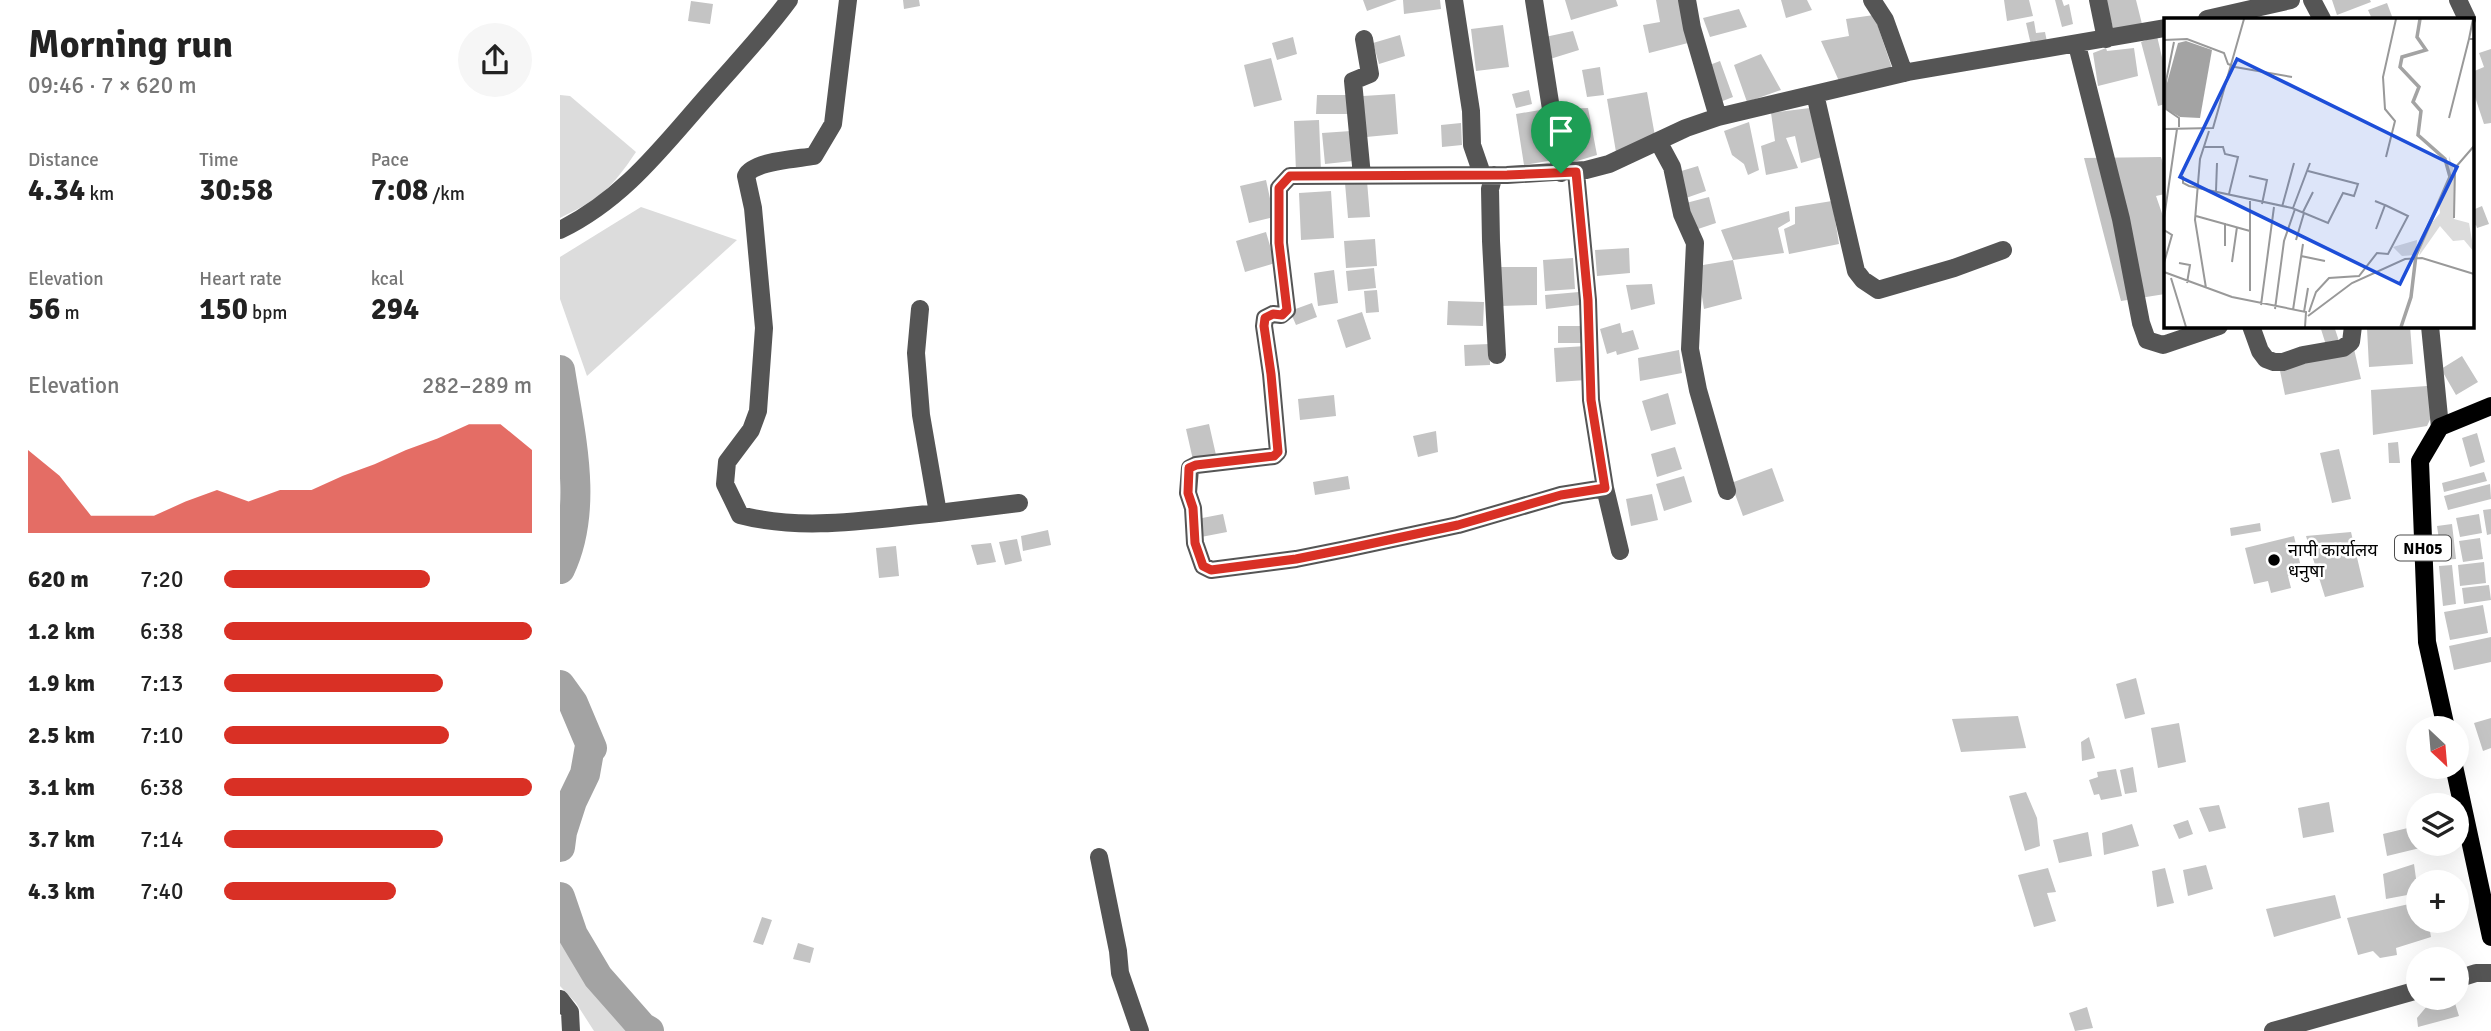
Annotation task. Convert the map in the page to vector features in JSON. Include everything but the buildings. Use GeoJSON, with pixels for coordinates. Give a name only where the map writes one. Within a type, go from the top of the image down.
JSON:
{"type":"FeatureCollection","features":[{"type":"Feature","properties":{"kind":"main road"},"geometry":{"type":"LineString","coordinates":[[2440,427],[2491,406]]}},
{"type":"Feature","properties":{"kind":"main road","name":"NH05"},"geometry":{"type":"LineString","coordinates":[[2440,427],[2420,461],[2427,642],[2442,716]]}},
{"type":"Feature","properties":{"kind":"main road"},"geometry":{"type":"LineString","coordinates":[[2457,779],[2491,937]]}},
{"type":"Feature","properties":{"kind":"street"},"geometry":{"type":"LineString","coordinates":[[560,230],[585,218],[612,199],[650,160],[789,0]]}},
{"type":"Feature","properties":{"kind":"street"},"geometry":{"type":"LineString","coordinates":[[848,0],[833,124],[824,141],[814,156],[759,165],[747,172],[764,328],[761,391],[751,430],[727,462],[725,484],[740,515],[758,519],[825,523],[1019,503]]}},
{"type":"Feature","properties":{"kind":"street"},"geometry":{"type":"LineString","coordinates":[[1454,0],[1471,111],[1472,145],[1488,174],[1490,189],[1497,355]]}},
{"type":"Feature","properties":{"kind":"street"},"geometry":{"type":"LineString","coordinates":[[1534,0],[1568,172],[1588,300],[1591,400],[1605,488],[1620,551]]}},
{"type":"Feature","properties":{"kind":"street"},"geometry":{"type":"LineString","coordinates":[[1687,0],[1692,28],[1718,117]]}},
{"type":"Feature","properties":{"kind":"street"},"geometry":{"type":"LineString","coordinates":[[1872,0],[1885,20],[1904,73]]}},
{"type":"Feature","properties":{"kind":"street"},"geometry":{"type":"LineString","coordinates":[[2098,0],[2106,39]]}},
{"type":"Feature","properties":{"kind":"street"},"geometry":{"type":"LineString","coordinates":[[2211,18],[2291,0]]}},
{"type":"Feature","properties":{"kind":"street"},"geometry":{"type":"LineString","coordinates":[[2312,0],[2321,18]]}},
{"type":"Feature","properties":{"kind":"street"},"geometry":{"type":"LineString","coordinates":[[2458,0],[2467,18]]}},
{"type":"Feature","properties":{"kind":"street"},"geometry":{"type":"LineString","coordinates":[[1605,488],[1561,495],[1458,525],[1300,558],[1211,570],[1203,566],[1195,543],[1193,508],[1188,493],[1189,468],[1274,456],[1278,452],[1264,326],[1265,318],[1273,314],[1282,315],[1287,310],[1279,243],[1279,188],[1290,176],[1568,172],[1609,164],[1718,117],[1904,73],[2164,28]]}},
{"type":"Feature","properties":{"kind":"street"},"geometry":{"type":"LineString","coordinates":[[1362,176],[1353,80],[1370,74],[1364,38]]}},
{"type":"Feature","properties":{"kind":"street"},"geometry":{"type":"LineString","coordinates":[[2077,45],[2121,219],[2141,323],[2147,340],[2163,345],[2216,327]]}},
{"type":"Feature","properties":{"kind":"street"},"geometry":{"type":"LineString","coordinates":[[1815,94],[1856,271],[1863,280],[1878,290],[1954,268],[2003,250]]}},
{"type":"Feature","properties":{"kind":"street"},"geometry":{"type":"LineString","coordinates":[[1658,141],[1672,167],[1682,214],[1695,243],[1690,349],[1698,390],[1727,491]]}},
{"type":"Feature","properties":{"kind":"street"},"geometry":{"type":"LineString","coordinates":[[920,309],[916,353],[920,403],[938,513]]}},
{"type":"Feature","properties":{"kind":"street"},"geometry":{"type":"LineString","coordinates":[[2251,327],[2260,351],[2266,359],[2283,362],[2303,355],[2343,348],[2351,342],[2353,327]]}},
{"type":"Feature","properties":{"kind":"street"},"geometry":{"type":"LineString","coordinates":[[2430,327],[2440,427]]}},
{"type":"Feature","properties":{"kind":"street"},"geometry":{"type":"LineString","coordinates":[[1099,857],[1120,973],[1140,1031]]}},
{"type":"Feature","properties":{"kind":"street"},"geometry":{"type":"LineString","coordinates":[[2469,975],[2491,973]]}},
{"type":"Feature","properties":{"kind":"street"},"geometry":{"type":"LineString","coordinates":[[2273,1031],[2406,993]]}},
{"type":"Feature","properties":{"kind":"street"},"geometry":{"type":"LineString","coordinates":[[560,999],[570,1012],[571,1031]]}},
{"type":"Feature","properties":{"kind":"shaded area"},"geometry":{"type":"Polygon","coordinates":[[[560,95],[570,96],[636,152],[604,191],[560,218],[560,95]]]}},
{"type":"Feature","properties":{"kind":"shaded area"},"geometry":{"type":"Polygon","coordinates":[[[641,207],[737,240],[587,376],[560,299],[560,257],[641,207]]]}},
{"type":"Feature","properties":{"kind":"shaded area"},"geometry":{"type":"Polygon","coordinates":[[[560,922],[583,971],[611,1012],[630,1031],[594,1031],[576,1003],[560,986],[560,922]]]}},
{"type":"Feature","properties":{"kind":"waterway"},"geometry":{"type":"LineString","coordinates":[[560,370],[575,471],[574,521],[569,546],[560,569]]}},
{"type":"Feature","properties":{"kind":"waterway"},"geometry":{"type":"LineString","coordinates":[[560,685],[573,703],[592,748],[590,746],[585,774],[572,801],[560,847]]}},
{"type":"Feature","properties":{"kind":"waterway"},"geometry":{"type":"LineString","coordinates":[[560,897],[573,935],[598,977],[642,1027],[649,1031]]}},
{"type":"Feature","properties":{"kind":"place","name":"नापी कार्यालय धनुषा"},"geometry":{"type":"Point","coordinates":[2274,560]}},
{"type":"Feature","properties":{"kind":"route"},"geometry":{"type":"LineString","coordinates":[[1576,172],[1588,300],[1591,400],[1605,488],[1561,495],[1458,525],[1300,558],[1211,570],[1203,566],[1192,524],[1193,508],[1188,493],[1189,468],[1274,456],[1278,452],[1264,326],[1265,318],[1273,314],[1282,315],[1287,310],[1279,243],[1279,188],[1290,176],[1323,178],[1561,173],[1576,172]]}}]}
